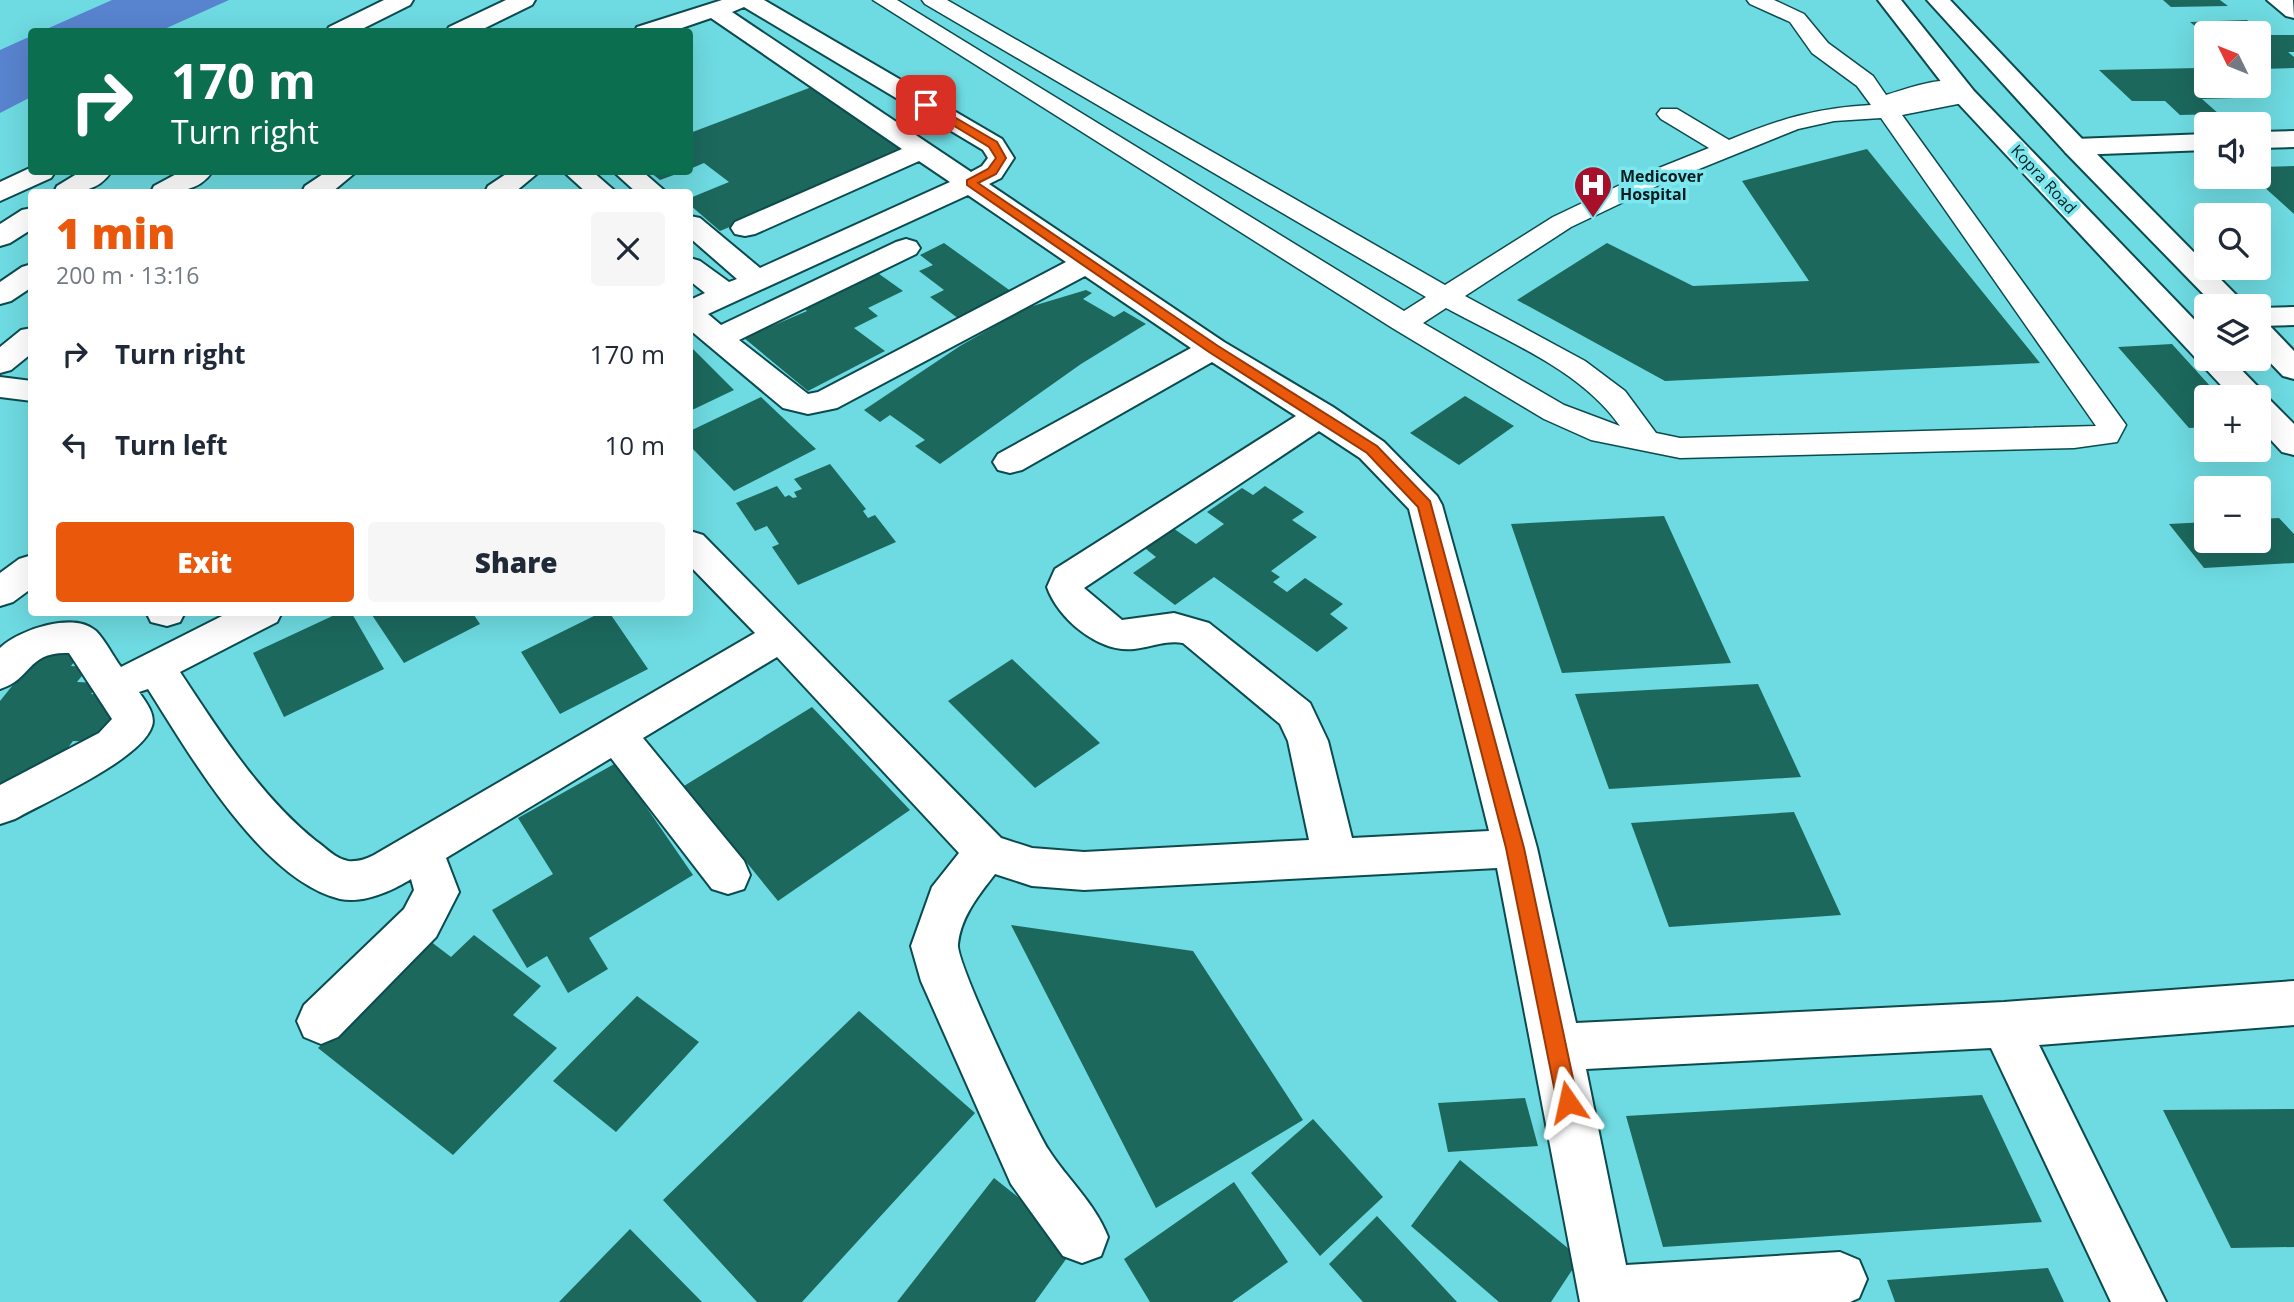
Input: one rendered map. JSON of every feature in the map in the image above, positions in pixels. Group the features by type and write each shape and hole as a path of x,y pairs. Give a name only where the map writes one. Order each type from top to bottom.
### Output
{"main road":[{"path":"345,28 402,0"},
{"path":"465,28 524,0"},
{"path":"657,28 746,0 993,145 1001,158 992,172 971,183 724,293 693,311"},
{"name":"Kopra Road","path":"1889,0 1956,86 2194,338"},
{"path":"1938,0 2075,147 2220,294"},
{"path":"2278,0 2294,11"},
{"path":"713,9 1089,262 1213,349 1321,415 1372,450 1425,505 1515,848 1606,1298 1840,1279"},
{"path":"2271,139 2294,138"},
{"path":"2075,147 2194,142"},
{"path":"720,249 923,150"},
{"path":"1,192 36,175"},
{"path":"72,189 94,175"},
{"path":"319,189 339,175"},
{"path":"502,189 522,175"},
{"path":"581,175 597,189"},
{"path":"630,175 648,189"},
{"path":"176,189 208,181"},
{"path":"0,237 28,219"},
{"path":"693,226 755,279"},
{"path":"718,338 906,248"},
{"path":"693,316 794,401 808,404 826,401 1089,262"},
{"path":"693,270 724,293"},
{"path":"2271,317 2294,316"},
{"path":"0,363 28,340"},
{"path":"2271,346 2294,369"},
{"path":"1010,462 1213,349"},
{"path":"2225,371 2238,385"},
{"path":"0,387 28,390"},
{"path":"1321,415 1068,578 1065,587 1068,595 1107,629 1117,634 1167,626 1185,627 1196,633 1296,714 1308,741 1335,858"},
{"path":"2271,420 2294,444"},
{"path":"693,547 986,852 1032,867 1084,871 1515,848"},
{"path":"0,592 28,571"},
{"path":"115,687 256,616"},
{"path":"0,674 26,647 40,639 56,636 81,639 132,714 133,724 113,744 0,806"},
{"path":"155,667 223,771 280,837 317,867 342,880 365,880 617,736 781,636"},
{"path":"617,736 728,875"},
{"path":"321,1021 420,923 437,892 431,872 418,852"},
{"path":"986,852 948,901 934,946 944,981 1029,1166 1082,1237"},
{"path":"1557,1047 2004,1025 2294,1003"},
{"path":"2004,1025 2140,1302"}],"lane":[{"path":"883,0 1404,323 1554,412 1602,433 1680,448 1924,444 2106,435 2111,425 1865,81 1820,48 1797,18 1757,0"},
{"path":"932,0 1372,256 1576,368 1615,398 1646,442"},
{"path":"1865,81 1956,86"},
{"path":"1404,323 1562,222 1647,181 1791,123 1884,107 1956,86"},
{"path":"1669,114 1727,149"},
{"path":"1332,278 1372,256"}],"water":[{"path":"112,0 229,0 167,28 49,28"},
{"path":"28,37 28,99 0,113 0,50"}],"building":[{"path":"2163,0 2220,0 2228,6 2171,7"},
{"path":"2272,35 2294,35 2294,52 2288,52 2294,57 2294,68 2272,69"},
{"path":"2194,68 2194,98 2235,98 2202,99 2217,112 2180,115 2165,101 2132,101 2099,70"},
{"path":"817,85 913,151 720,231 693,208 693,197 729,182 704,163 693,168 693,132"},
{"name":"Medicover Hospital","path":"1867,149 2040,363 1665,381 1517,300 1607,243 1693,286 1809,281 1742,181"},
{"path":"2294,166 2294,214 2266,189 2271,189 2271,167"},
{"path":"654,175 674,175 660,180"},
{"path":"944,243 1012,292 959,319 930,297 944,290 919,271 933,265 920,255"},
{"path":"875,271 903,291 868,308 878,316 854,328 885,351 808,391 744,338 807,311 801,306"},
{"path":"1086,290 1092,293 1083,299 1114,317 1124,311 1146,324 1081,364 940,464 915,446 925,440 890,415 880,422 864,410 960,346 1026,308"},
{"path":"2172,344 2209,385 2194,385 2194,428 2189,428 2118,347"},
{"path":"693,349 734,390 693,410"},
{"path":"1465,396 1514,426 1459,465 1410,433"},
{"path":"761,397 816,449 734,491 693,449 693,430"},
{"path":"830,464 866,509 863,511 868,518 875,515 896,542 798,585 772,547 779,544 767,526 755,531 736,503 777,486 785,497 797,497 794,492 802,489 794,479"},
{"path":"1265,486 1304,512 1292,520 1317,537 1271,571 1280,577 1273,582 1287,592 1305,578 1343,604 1330,614 1348,628 1317,652 1214,577 1175,605 1133,573 1156,557 1141,545 1170,526 1196,544 1224,524 1207,512 1242,488 1253,495"},
{"path":"1664,516 1731,663 1562,673 1511,524"},
{"path":"2271,518 2279,518 2294,534 2294,563 2204,568 2169,524 2194,523 2194,553 2271,553"},
{"path":"332,616 353,616 384,669 284,717 253,653"},
{"path":"373,616 475,616 480,624 404,663"},
{"path":"594,616 612,616 648,669 560,714 521,652"},
{"path":"41,650 82,652 71,666 89,667 77,682 100,683 91,694 113,696 103,709 124,710 101,742 73,741 49,773 0,797 0,701"},
{"path":"1012,659 1100,743 1035,788 948,701"},
{"path":"1758,684 1801,777 1609,789 1575,694"},
{"path":"812,707 910,810 778,901 684,786"},
{"path":"616,763 693,875 589,938 608,969 568,993 547,956 527,968 492,910 553,874 518,818"},
{"path":"1794,812 1841,915 1669,927 1631,823"},
{"path":"1011,925 1193,951 1303,1120 1156,1208"},
{"path":"474,935 541,986 513,1015 557,1048 453,1155 318,1048 430,941 451,957"},
{"path":"637,996 699,1042 616,1132 553,1081"},
{"path":"859,1011 975,1113 802,1302 757,1302 663,1200"},
{"path":"1982,1095 2042,1222 1663,1247 1626,1116"},
{"path":"1525,1098 1538,1146 1448,1152 1438,1103"},
{"path":"2294,1109 2294,1247 2231,1248 2163,1110"},
{"path":"1313,1119 1383,1197 1320,1256 1251,1173"},
{"path":"1460,1160 1580,1258 1551,1302 1499,1302 1411,1226"},
{"path":"994,1178 1077,1244 1035,1302 897,1302"},
{"path":"1234,1182 1288,1262 1232,1302 1150,1302 1124,1259"},
{"path":"1377,1216 1457,1302 1363,1302 1329,1264"},
{"path":"630,1229 702,1302 559,1302"},
{"path":"2048,1268 2064,1302 1895,1302 1887,1280"}],"place":[{"name":"Medicover Hospital","path":"1593,219"}],"route":[{"path":"926,105 993,145 1001,158 992,172 971,183 1213,349 1321,415 1372,450 1425,505 1515,848 1568,1102"}]}
